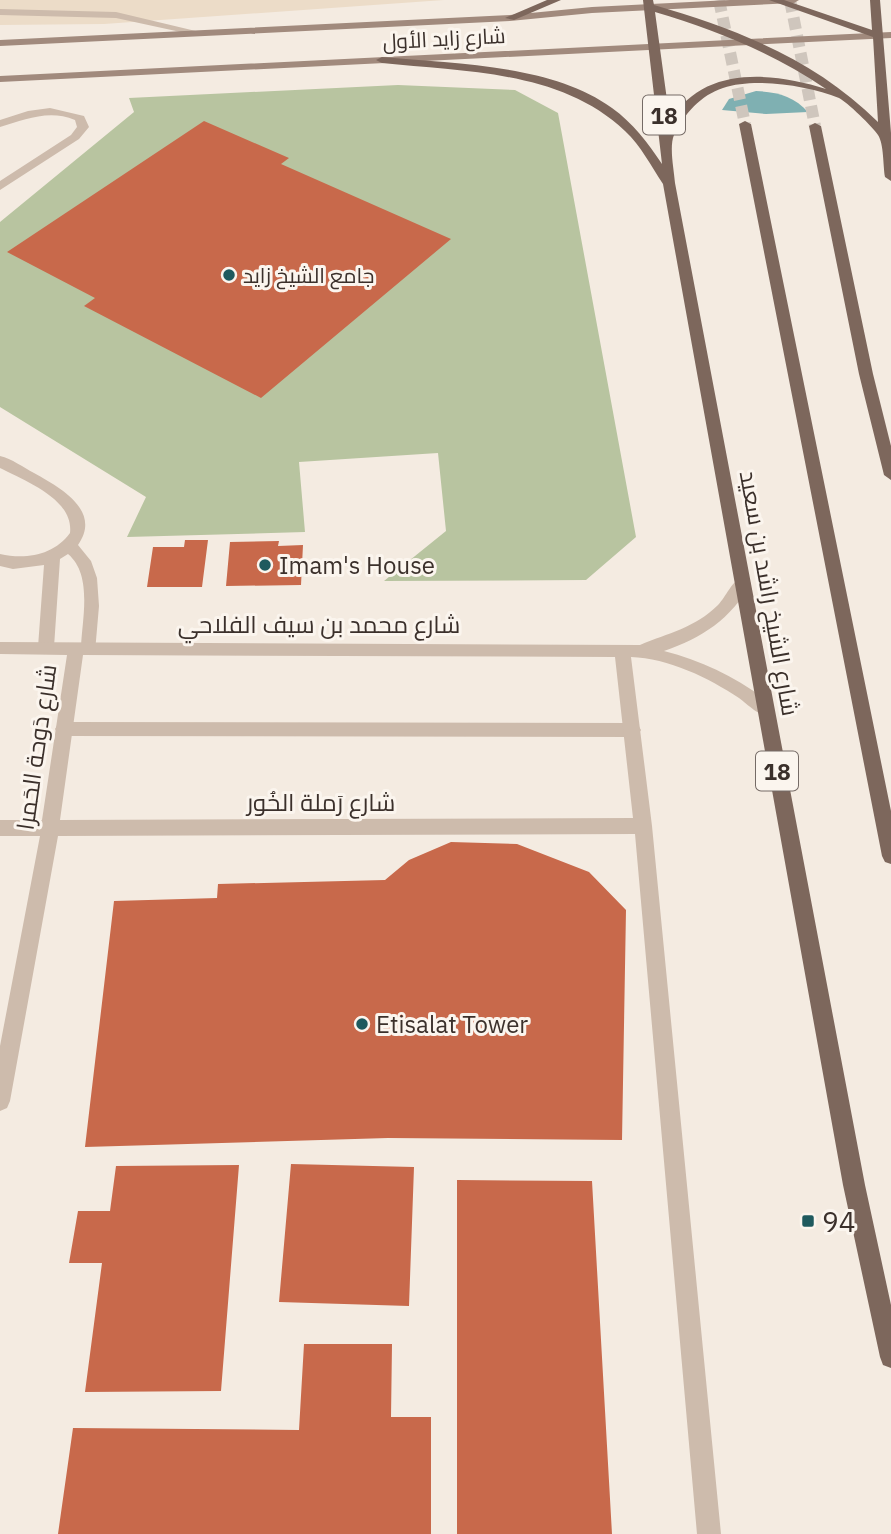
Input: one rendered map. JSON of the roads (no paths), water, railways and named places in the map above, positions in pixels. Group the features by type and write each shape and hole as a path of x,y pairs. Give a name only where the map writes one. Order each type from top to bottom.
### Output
{"main road":[{"path":"510,18 556,0"},
{"path":"775,0 885,36"},
{"name":"شارع زايد الأول","path":"0,43 510,18 649,3 794,0"},
{"path":"875,0 885,36 884,134 891,177"},
{"path":"649,3 757,42 801,65 852,102 884,134"},
{"name":"شارع الشيخ راشد بن سعيد","path":"649,3 667,139 669,183 854,1185 891,1357"},
{"name":"شارع زايد الأول","path":"0,79 885,36"},
{"path":"382,60 522,77 556,84 582,94 630,129 669,183"},
{"path":"667,139 675,119 692,100 723,84 742,80 761,79 798,84 852,102"},
{"path":"884,134 891,117"},
{"path":"745,124 891,856"},
{"path":"815,126 866,374 891,475"}],"street":[{"path":"0,12 116,15 198,33"},
{"path":"0,124 30,114 66,113 80,118 83,127 75,137 0,186"},
{"path":"0,461 68,502 75,509 78,527 69,545 52,557 27,564 0,560"},
{"name":"شارع دَوحة الحَمرا","path":"0,1101 50,828 64,729 82,647 88,566 79,551 69,545"},
{"path":"46,648 52,557"},
{"name":"شارع محمد بن سيف الفلاحي","path":"629,651 666,645 706,626 734,599 743,583"},
{"name":"شارع محمد بن سيف الفلاحي","path":"0,648 629,651 661,655 706,670 748,694 766,709"},
{"path":"629,651 632,730 709,1534"},
{"path":"64,729 632,730"},
{"name":"شارع رَملة الخُور","path":"0,828 643,826"}],"water":[{"path":"756,91 785,96 808,112 766,114 722,110 729,99"}],"tunnel":[{"path":"719,0 745,124"},
{"path":"790,0 815,126"}],"place":[{"name":"جامع الشيخ زايد","path":"229,275"},
{"name":"Imam's House","path":"265,565"},
{"name":"Etisalat Tower","path":"362,1024"},
{"name":"94","path":"808,1221"}]}
